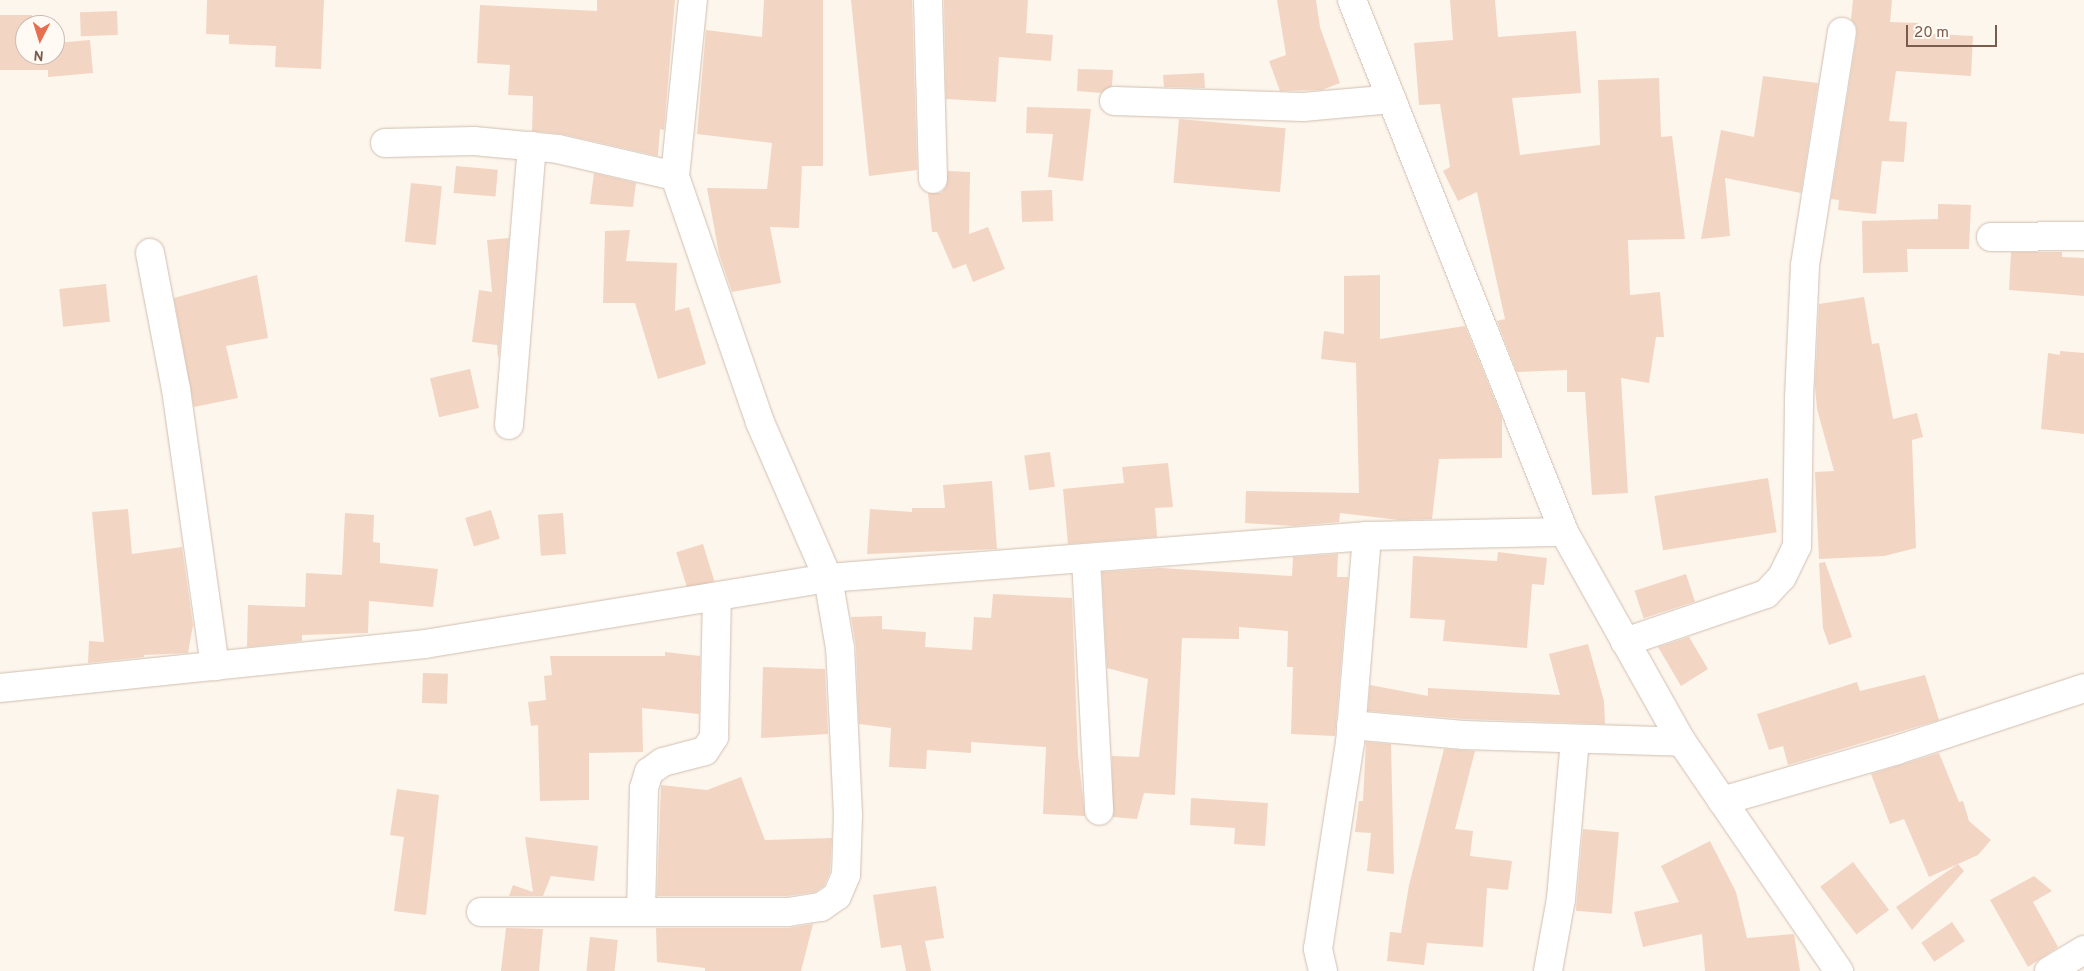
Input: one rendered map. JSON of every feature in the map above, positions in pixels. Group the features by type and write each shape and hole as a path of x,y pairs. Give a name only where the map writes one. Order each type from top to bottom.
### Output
{"street":[{"path":"481,912 788,912 821,907 837,896 846,875 848,815 840,648 828,578 760,422 675,176 693,0"},
{"path":"928,0 933,179"},
{"path":"1352,0 1564,532 1682,742 1839,971"},
{"path":"1625,642 1766,594 1782,577 1797,546 1799,398 1806,265 1842,32"},
{"path":"1114,101 1304,108 1392,99"},
{"path":"384,144 474,141 558,148 675,176"},
{"path":"509,425 532,146"},
{"path":"1991,237 2084,236"},
{"path":"150,253 176,389 215,666"},
{"path":"0,688 425,644 828,578 1367,536 1564,532"},
{"path":"1323,971 1318,949 1351,725 1367,536"},
{"path":"1086,559 1099,811"},
{"path":"641,912 644,788 649,772 663,762 705,752 714,737 717,597"},
{"path":"1722,801 1897,750 2084,688"},
{"path":"1351,725 1575,740 1682,742"},
{"path":"1548,971 1561,899 1575,740"},
{"path":"2050,971 2084,950"}],"building":[{"path":"207,0 324,0 321,69 275,67 276,46 229,44 229,35 206,34"},
{"path":"597,0 675,0 664,130 660,129 658,156 562,134 532,131 533,96 508,95 510,65 477,63 480,5 597,11"},
{"path":"764,0 823,0 823,166 802,166 799,228 770,227 781,283 732,292 719,254 707,188 767,189 772,143 697,134 706,30 762,37"},
{"path":"851,0 912,0 917,170 869,176"},
{"path":"944,0 1028,0 1026,33 1053,35 1051,61 999,57 996,102 946,99"},
{"path":"1277,0 1316,0 1320,27 1340,83 1322,90 1280,91 1269,61 1286,55"},
{"path":"1450,0 1495,0 1498,37 1576,31 1581,93 1512,98 1520,155 1600,145 1598,80 1659,78 1661,137 1672,136 1685,239 1628,240 1630,295 1660,292 1664,337 1656,337 1649,383 1621,378 1628,493 1592,495 1585,392 1567,392 1567,370 1517,372 1497,321 1505,319 1477,192 1458,201 1443,171 1450,167 1440,104 1419,105 1414,43 1453,40"},
{"path":"1853,0 1892,0 1890,22 1918,23 1917,33 1973,36 1971,76 1896,71 1889,121 1907,122 1904,162 1882,161 1876,214 1838,210 1839,200 1831,199 1857,34 1856,26 1851,19"},
{"path":"117,11 118,35 81,36 80,12"},
{"path":"0,15 15,15 15,65 65,65 65,42 90,40 93,73 48,77 48,70 0,70"},
{"path":"1078,69 1113,70 1112,86 1101,93 1077,91"},
{"path":"1204,73 1205,88 1164,87 1163,75"},
{"path":"1763,76 1818,83 1801,193 1725,178 1730,236 1701,239 1721,130 1754,137"},
{"path":"1027,107 1091,109 1083,181 1048,177 1053,134 1026,133"},
{"path":"1179,119 1286,128 1280,192 1173,183"},
{"path":"456,166 498,170 495,197 454,193"},
{"path":"948,171 970,172 969,234 988,227 1005,269 973,282 966,264 953,269 937,232 932,232 928,193 941,193 946,187"},
{"path":"594,173 636,183 633,207 590,204"},
{"path":"411,183 442,186 436,245 405,242"},
{"path":"1052,190 1053,221 1022,222 1021,191"},
{"path":"1938,204 1971,205 1969,249 1907,249 1908,272 1863,273 1862,221 1938,219"},
{"path":"630,230 626,261 677,263 675,311 689,307 706,364 658,379 635,303 603,303 605,231"},
{"path":"509,238 498,357 497,345 472,342 479,290 492,292 487,240"},
{"path":"2011,252 2062,252 2062,257 2084,258 2084,296 2009,290"},
{"path":"257,275 268,338 226,346 238,398 194,407 174,298"},
{"path":"1380,275 1380,339 1465,326 1502,418 1502,458 1439,459 1432,519 1399,520 1340,513 1339,522 1294,526 1245,523 1246,491 1359,493 1356,363 1321,359 1324,331 1344,334 1344,276"},
{"path":"106,284 110,322 63,327 59,289"},
{"path":"1864,297 1872,344 1879,343 1893,419 1917,413 1923,437 1912,440 1916,548 1884,556 1819,559 1815,472 1834,471 1817,409 1815,386 1819,304"},
{"path":"2060,351 2084,353 2084,434 2041,429 2048,353 2060,355"},
{"path":"470,369 479,408 439,417 430,378"},
{"path":"1050,452 1055,487 1029,490 1024,456"},
{"path":"1168,463 1173,507 1155,508 1157,537 1068,544 1063,489 1124,483 1122,467"},
{"path":"1768,478 1777,532 1663,550 1654,496"},
{"path":"992,481 997,549 867,554 870,509 912,512 912,508 945,508 943,485"},
{"path":"128,509 132,554 182,547 193,625 188,653 144,655 144,657 88,663 89,641 104,642 92,512"},
{"path":"491,510 500,539 474,547 465,518"},
{"path":"345,513 374,515 373,542 380,543 380,563 438,569 433,607 369,601 368,633 302,635 302,641 247,647 248,605 305,607 306,573 342,575"},
{"path":"563,513 566,554 541,556 538,515"},
{"path":"703,544 714,581 688,589 676,552"},
{"path":"1498,552 1547,558 1544,585 1532,584 1527,648 1443,641 1445,620 1410,618 1413,556 1497,561"},
{"path":"1338,554 1337,577 1348,577 1335,736 1291,734 1293,667 1287,667 1288,631 1239,627 1239,639 1182,638 1175,795 1144,793 1137,819 1113,817 1112,756 1139,757 1148,679 1107,668 1102,572 1160,568 1292,576 1293,557"},
{"path":"1825,562 1852,637 1829,645 1823,628 1819,563"},
{"path":"1686,574 1695,602 1644,618 1635,591"},
{"path":"993,594 1072,598 1078,754 1085,816 1043,814 1046,747 971,742 971,753 927,750 926,769 889,767 891,728 859,724 856,647 851,617 882,616 882,629 926,632 925,647 972,650 974,617 991,618"},
{"path":"1689,637 1708,669 1681,686 1658,647"},
{"path":"1588,644 1604,701 1605,724 1465,719 1368,711 1370,685 1428,696 1428,688 1560,695 1549,654"},
{"path":"665,652 700,656 699,714 642,708 643,752 589,753 589,800 540,801 538,725 531,726 528,702 546,700 544,676 552,675 550,656 665,656"},
{"path":"763,667 825,669 828,734 761,738"},
{"path":"423,673 448,674 447,704 422,703"},
{"path":"1925,675 1939,720 1788,765 1783,746 1769,750 1757,714 1857,682 1860,691"},
{"path":"1366,742 1391,744 1394,874 1367,871 1371,833 1355,832 1359,801 1363,801"},
{"path":"1444,749 1475,751 1455,829 1473,831 1470,856 1512,861 1508,890 1487,888 1483,947 1427,943 1424,965 1387,961 1390,932 1401,933 1409,885"},
{"path":"1939,753 1959,802 1963,801 1969,821 1991,840 1978,855 1929,877 1904,819 1890,824 1871,774"},
{"path":"741,777 765,840 832,838 830,872 824,886 815,892 787,896 657,896 661,785 707,790"},
{"path":"397,789 439,795 426,915 394,911 404,837 390,835"},
{"path":"1191,798 1268,803 1265,846 1234,844 1235,828 1190,825"},
{"path":"1583,829 1619,832 1612,914 1576,911"},
{"path":"525,837 598,846 594,881 551,876 543,896 509,896 513,885 533,892"},
{"path":"1710,841 1736,892 1747,938 1794,934 1800,971 1705,971 1702,934 1643,947 1634,912 1679,902 1661,866"},
{"path":"1853,862 1889,910 1856,935 1820,887"},
{"path":"1958,864 1964,871 1912,930 1896,907"},
{"path":"2034,876 2052,891 2033,902 2058,947 2028,967 1990,900"},
{"path":"936,886 944,938 925,941 931,971 906,971 901,945 881,948 873,895"},
{"path":"1952,922 1965,941 1934,962 1921,943"},
{"path":"813,924 801,971 705,971 705,968 657,962 656,928 788,928"},
{"path":"506,928 543,929 539,971 501,971"},
{"path":"590,937 618,940 615,971 586,971"}]}
